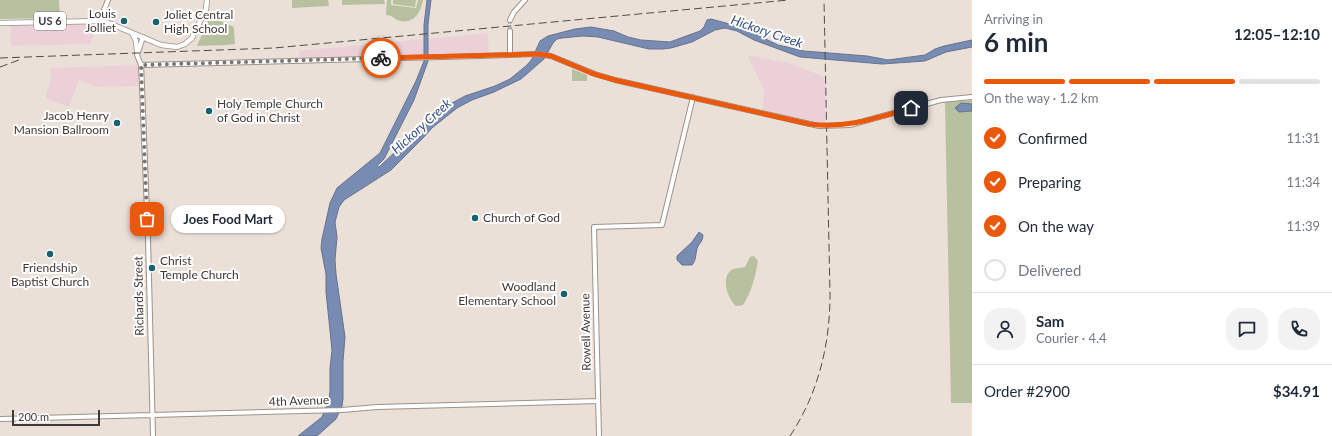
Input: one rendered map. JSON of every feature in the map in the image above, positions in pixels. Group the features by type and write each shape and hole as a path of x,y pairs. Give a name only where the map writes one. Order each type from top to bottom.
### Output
{"main road":[{"name":"US 6","path":"0,23 100,20 166,46 174,47 185,44 192,38 206,9 207,0"},
{"path":"131,32 136,38 137,51"}],"street":[{"path":"100,20 108,0"},
{"path":"510,20 514,12 525,0"},
{"path":"510,31 510,54"},
{"path":"137,51 143,37"},
{"name":"Richards Street","path":"137,51 141,65 148,238 152,436"},
{"path":"141,65 531,53 551,56 594,74 809,124 829,126 850,125 941,100 972,97"},
{"name":"Rowell Avenue","path":"599,436 594,227 662,225 693,97"},
{"name":"4th Avenue","path":"0,419 152,416 342,410 377,407 598,401"}],"shaded area":[{"path":"99,21 90,44 11,46 10,23"},
{"path":"488,33 489,55 428,56 428,39"},
{"path":"424,39 424,57 300,60 299,51"},
{"path":"747,55 789,63 825,77 825,125 762,113 764,90"},
{"path":"140,65 141,86 97,87 79,80 69,107 45,98 51,79 50,68"}],"green space":[{"path":"0,0 59,0 60,18 0,19"},
{"path":"292,0 328,0 329,6 292,8"},
{"path":"342,0 384,0 385,4 342,5"},
{"path":"387,0 391,0 391,5 416,8 418,0 423,0 419,13 413,19 409,21 400,21 386,15"},
{"path":"393,0 416,0 415,7 393,4"},
{"path":"211,17 234,27 235,44 197,46 209,18"},
{"path":"572,69 587,75 587,81 572,81"},
{"path":"972,100 972,403 951,403 945,102"},
{"path":"754,256 758,261 751,289 743,305 736,306 728,294 726,284 727,275 733,269 745,267 750,257"}],"water":[{"path":"427,0 431,0 428,24 428,61 414,100 384,159 377,166 379,167 441,109 465,96 495,86 510,79 532,59 540,41 548,36 575,29 591,27 614,31 628,37 641,40 670,42 700,31 704,27 707,20 711,19 741,27 778,45 804,51 867,56 888,60 925,55 944,46 972,40 972,47 946,52 925,61 882,64 800,57 754,40 737,31 725,28 715,30 692,42 663,49 649,49 598,37 583,36 557,39 544,59 521,79 457,108 432,128 391,170 344,200 339,207 335,222 337,237 335,260 345,337 342,406 336,419 317,436 298,436 322,417 329,400 332,350 326,292 326,274 321,248 330,203 337,188 380,153 416,81 424,61 424,25"},
{"path":"961,103 972,104 972,111 959,112 955,108"},
{"path":"699,232 703,235 703,238 696,251 694,263 692,265 682,265 677,260 677,256 692,242"}],"tunnel":[{"path":"510,20 510,31"}],"railway":[{"path":"0,58 274,48 789,0"},
{"path":"790,436 800,420 815,386 825,351 828,332 830,295 824,0"},
{"path":"0,67 19,60"}],"way so far":[{"path":"147,219 141,65 381,58"}],"place":[{"name":"Louis Jolliet","path":"124,21"},
{"name":"Joliet Central High School","path":"156,22"},
{"name":"Holy Temple Church of God in Christ","path":"209,111"},
{"name":"Jacob Henry Mansion Ballroom","path":"117,123"},
{"name":"Church of God","path":"475,218"},
{"name":"Joes Food Mart","path":"147,219"},
{"name":"Friendship Baptist Church","path":"50,254"},
{"name":"Christ Temple Church","path":"152,268"},
{"name":"Woodland Elementary School","path":"564,294"}],"route":[{"path":"381,58 480,56 531,53 551,56 594,74 615,80 819,126 850,125 911,108"}],"water label":[{"name":"Hickory Creek","path":"767,31"},
{"name":"Hickory Creek","path":"421,126"}]}
